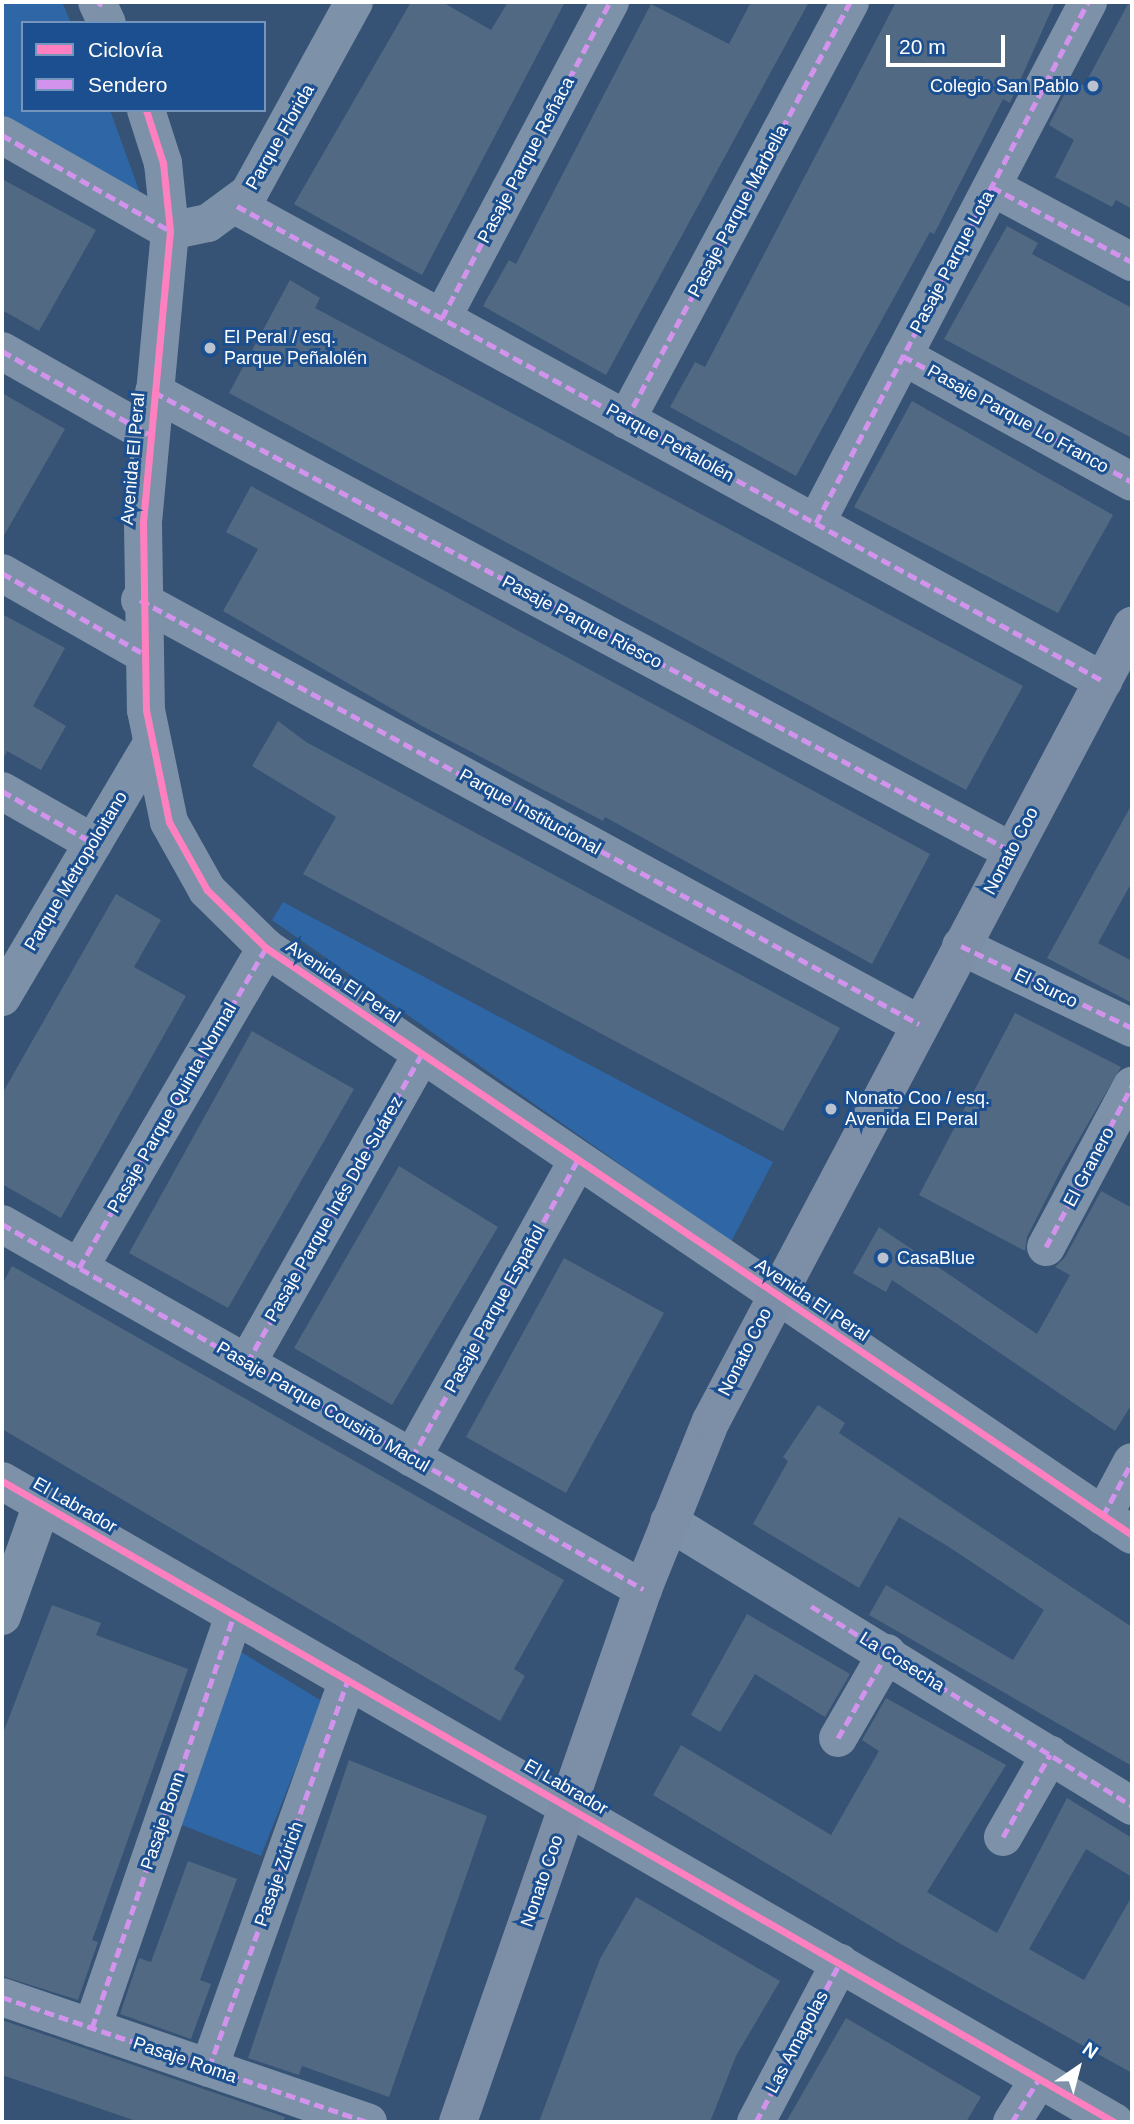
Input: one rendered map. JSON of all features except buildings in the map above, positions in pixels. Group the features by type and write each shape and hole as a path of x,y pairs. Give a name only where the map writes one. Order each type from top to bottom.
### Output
{"main road":[{"name":"Nonato Coo","path":"458,2122 643,1589 669,1522 775,1294 1132,626"}],"street":[{"name":"Parque Florida","path":"170,231 208,223 237,206 260,177 354,2"},
{"name":"Pasaje Parque Reñaca","path":"442,318 610,2"},
{"name":"Pasaje Parque Marbella","path":"626,420 850,2"},
{"name":"Pasaje Parque Lota","path":"816,523 1088,2"},
{"name":"Avenida El Peral","path":"147,112 163,163 170,231 168,294 149,434 140,600 142,653 157,784 186,858 232,920 266,948 1118,1525"},
{"path":"2,135 170,231"},
{"path":"992,187 1132,262"},
{"name":"Parque Peñalolén","path":"237,206 1103,681"},
{"path":"2,351 149,434"},
{"name":"Pasaje Parque Lo Franco","path":"903,356 1132,482"},
{"name":"Pasaje Parque Riesco","path":"154,391 1011,851"},
{"path":"2,573 142,653"},
{"name":"Parque Institucional","path":"140,600 919,1024"},
{"name":"Parque Metropoloitano","path":"2,997 151,745"},
{"path":"2,791 93,843"},
{"name":"El Surco","path":"961,946 1132,1028"},
{"name":"Pasaje Parque Quinta Normal","path":"79,1268 266,948"},
{"name":"Pasaje Parque Inés Dde Suárez","path":"247,1363 422,1054"},
{"name":"El Granero","path":"1046,1247 1132,1086"},
{"name":"Pasaje Parque Español","path":"412,1458 578,1160"},
{"name":"Pasaje Parque Cousiño Macul","path":"2,1224 643,1589"},
{"path":"1118,1525 1132,1462"},
{"name":"El Labrador","path":"2,1481 1114,2122"},
{"path":"2,1616 42,1504"},
{"name":"La Cosecha","path":"669,1522 887,1653 1132,1806"},
{"name":"Pasaje Bonn","path":"92,2028 234,1615"},
{"path":"838,1738 887,1653"},
{"name":"Pasaje Zúrich","path":"209,2068 348,1680"},
{"path":"1003,1837 1050,1755"},
{"name":"Las Amapolas","path":"756,2122 840,1963"},
{"name":"Pasaje Roma","path":"2,1997 368,2122"},
{"path":"1012,2122 1039,2078"}],"shaded area":[{"path":"2,2 62,2 70,21 21,21 21,112 111,112 140,193 2,119"},
{"path":"283,902 773,1162 731,1242 272,920"},
{"path":"236,1649 322,1701 261,1856 169,1820"}],"marked path":[{"path":"99,6 101,2"},
{"path":"442,318 610,2"},
{"path":"626,420 850,2"},
{"path":"816,523 1088,2"},
{"path":"2,135 170,231"},
{"path":"992,187 1132,262"},
{"path":"237,206 1103,681"},
{"path":"2,351 148,434"},
{"path":"903,356 1132,482"},
{"path":"154,392 1011,851"},
{"path":"2,573 142,653"},
{"path":"140,600 919,1024"},
{"path":"2,791 93,843"},
{"path":"961,946 1132,1028"},
{"path":"79,1268 266,948"},
{"path":"247,1363 422,1054"},
{"path":"1046,1247 1132,1086"},
{"path":"412,1458 578,1160"},
{"path":"2,1224 643,1589"},
{"path":"1103,1516 1132,1462"},
{"path":"811,1606 1132,1806"},
{"path":"92,2028 234,1615"},
{"path":"838,1738 887,1653"},
{"path":"209,2068 348,1680"},
{"path":"1003,1837 1050,1755"},
{"path":"756,2122 840,1963"},
{"path":"2,1997 368,2122"},
{"path":"1012,2122 1039,2079"}],"cycle path":[{"path":"147,112 163,163 170,231 143,524 146,710 169,822 207,890 266,948 1132,1535"},
{"path":"2,1481 1114,2122"}],"place":[{"name":"Colegio San Pablo","path":"1093,86"},
{"name":"El Peral / esq. Parque Peñalolén","path":"210,348"},
{"name":"Nonato Coo / esq. Avenida El Peral","path":"831,1109"},
{"name":"CasaBlue","path":"883,1258"}]}
